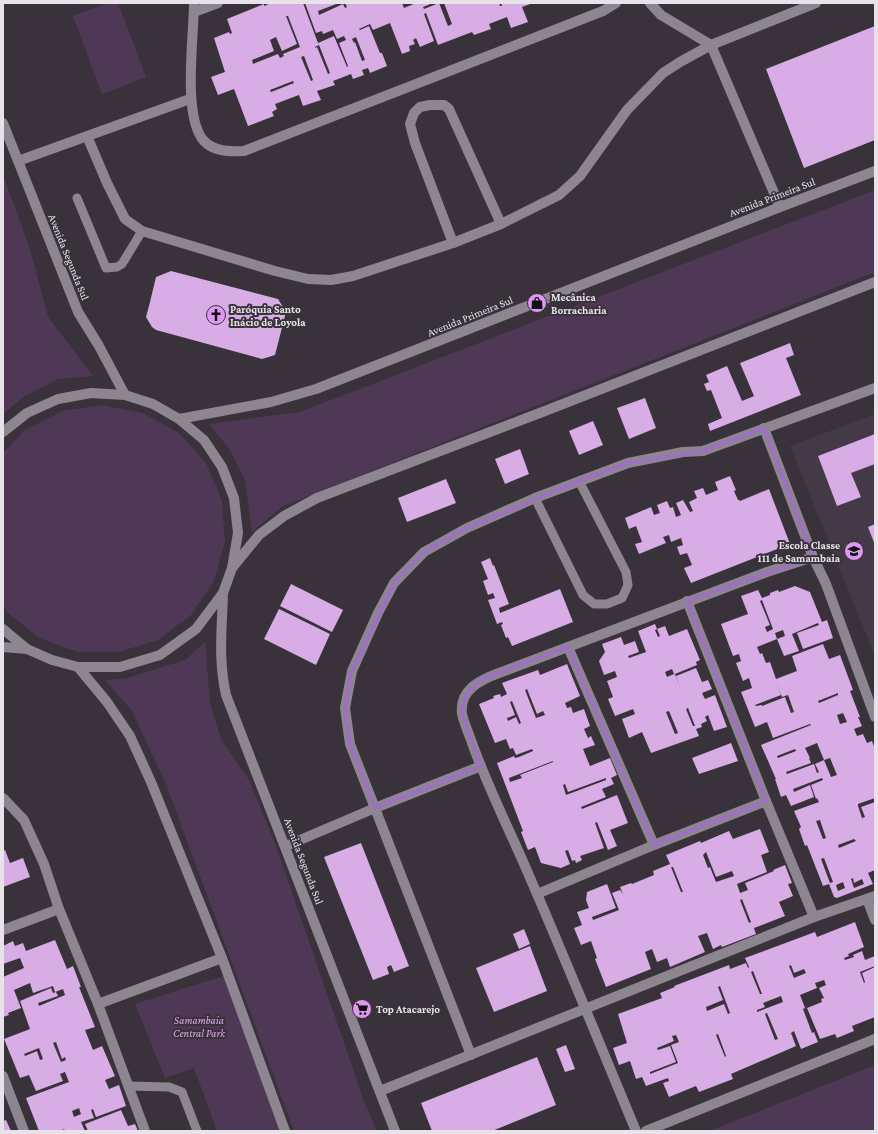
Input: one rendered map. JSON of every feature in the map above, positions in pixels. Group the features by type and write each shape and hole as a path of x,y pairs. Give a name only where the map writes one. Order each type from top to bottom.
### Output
{"street":[{"path":"218,3 194,8 190,99 194,122 198,132 205,142 221,150 232,152 244,151 604,11 616,3"},
{"path":"650,3 661,15 711,45 780,206"},
{"path":"87,136 107,183 125,219 142,232 275,271 308,279 331,280 353,276 453,243 501,224 559,195 580,176 627,110 663,73 711,45 816,3"},
{"path":"18,160 190,99"},
{"path":"453,243 413,136 410,124 414,113 420,107 444,105 449,109 501,224"},
{"name":"Avenida Segunda Sul","path":"3,123 78,312 99,346 124,395"},
{"name":"Avenida Primeira Sul","path":"180,419 271,402 316,389 780,206 875,171"},
{"path":"232,568 259,535 284,516 317,498 538,414 875,282"},
{"path":"471,1055 350,744 345,708 352,671 378,613 394,583 424,552 467,528 535,498 628,463 683,452 702,451 875,388"},
{"path":"3,432 27,413 58,399 91,393 124,395 153,404 180,419 204,440 222,468 234,498 238,533 232,568 223,593 196,629 160,655 120,667 78,667 52,660 27,649 3,629"},
{"path":"764,428 813,557 826,584 875,717"},
{"path":"636,1131 537,894 481,766 462,714 463,703 466,694 482,679 687,601 813,557"},
{"name":"Avenida Segunda Sul","path":"223,593 220,658 226,695 286,846 395,1131"},
{"path":"687,601 814,918"},
{"path":"3,647 27,649"},
{"path":"568,647 654,845"},
{"path":"78,667 107,702 130,736 151,782 222,958 285,1131"},
{"path":"286,846 375,808 481,766"},
{"path":"3,798 24,820 44,864 60,909 98,1004 144,1131"},
{"path":"537,894 654,845 766,801"},
{"path":"380,1091 814,918 871,898 875,920"},
{"path":"3,930 60,909"},
{"path":"98,1004 222,958"},
{"path":"646,1131 875,1039"},
{"path":"3,1076 24,1131"}],"lane":[{"path":"77,198 106,268 117,267 122,264 142,232"},
{"path":"535,498 583,595 594,604 607,604 622,598 628,585 626,572 579,481"},
{"path":"128,1086 169,1087 182,1092 197,1131"}],"highlighted area":[{"path":"764,428 813,557 687,601 766,801 654,845 568,647 482,679 466,694 462,714 481,766 375,808 350,744 345,708 348,689 352,671 394,583 424,552 467,528 579,481 628,463 703,451"}],"shaded area":[{"name":"Escola Classe 111 de Samambaia","path":"875,414 875,656 790,446"}],"green space":[{"path":"108,3 118,3 146,77 102,94 73,16"},
{"path":"3,175 30,249 48,317 93,376 58,379 23,397 3,414"},
{"path":"875,190 875,272 283,506 252,532 245,480 230,450 209,424 300,412"},
{"path":"102,405 143,413 179,433 206,463 222,501 225,542 214,581 191,615 158,640 119,652 78,652 39,638 7,612 3,605 3,453 25,430 62,411"},
{"path":"205,642 210,703 221,739 249,780 276,846 364,1101 377,1131 294,1131 166,784 132,711 105,680 127,678 185,660"},
{"name":"Samambaia Central Park","path":"223,976 282,1131 217,1131 194,1068 165,1078 135,1004"},
{"path":"875,1065 875,1131 709,1131"}],"building":[{"path":"271,3 303,3 318,43 334,36 347,67 348,66 339,43 346,40 344,36 337,39 333,30 323,34 322,31 316,33 305,3 339,3 318,11 319,15 343,4 345,8 347,7 345,3 402,3 404,8 416,3 433,3 423,7 424,9 439,3 448,26 452,24 444,3 499,3 500,6 502,6 501,3 533,3 522,7 528,22 511,28 507,17 489,24 491,29 474,35 472,32 438,45 426,13 424,14 434,41 420,47 416,38 413,40 415,44 409,46 410,51 402,54 390,23 373,30 370,24 359,29 360,30 369,26 387,66 370,73 368,68 362,70 364,75 353,79 351,74 333,81 335,85 317,91 321,100 303,106 299,95 275,104 277,109 272,112 274,116 248,126 234,89 218,95 211,77 225,72 214,38 229,32 230,34 232,33 227,19 264,4 264,6","holes":["286,16 288,16 300,47 283,54 284,56 280,58 278,54 253,64 252,60 274,51 270,40 276,37 282,51 297,44","356,37 365,60 362,61 355,42 354,43 352,39","319,45 330,73 328,74 317,47 315,47","304,56 313,80 311,81 301,57","293,81 294,83 271,92 270,90"]},
{"path":"875,26 875,140 804,168 766,69"},
{"name":"Paróquia Santo Inácio de Loyola","path":"171,271 278,299 286,312 275,355 262,359 156,330 152,327 146,317 156,277"},
{"path":"790,343 794,355 786,358 801,395 710,431 708,424 722,418 711,390 707,391 704,384 709,382 706,375 727,366 742,401 754,396 740,363"},
{"path":"645,398 656,428 629,439 617,408"},
{"path":"593,421 603,445 579,455 569,431"},
{"path":"875,434 875,464 851,473 861,497 837,506 818,456"},
{"path":"520,449 529,474 505,484 495,459"},
{"path":"730,476 736,490 734,491 738,500 740,501 769,489 790,544 691,583 684,568 692,565 687,553 680,555 677,547 683,545 681,538 671,542 669,535 663,537 666,543 639,554 635,544 642,542 636,526 629,529 625,518 651,507 654,515 660,513 657,505 667,501 670,508 673,507 676,517 681,515 676,503 683,500 690,512 693,511 689,502 697,498 694,491 703,488 706,495 718,490 715,482"},
{"path":"446,479 456,503 407,522 398,498"},
{"path":"875,524 875,545 868,527"},
{"path":"490,558 509,604 499,608 500,613 560,589 573,622 512,646 508,637 506,638 501,625 503,624 502,622 497,624 488,600 495,598 493,593 488,595 483,581 488,579 481,562"},
{"path":"291,584 343,610 332,632 280,606"},
{"path":"795,586 810,592 822,622 827,620 833,638 803,649 797,633 819,625 818,623 792,634 799,651 784,656 777,639 757,647 760,654 762,653 766,663 770,662 776,679 797,671 792,656 823,644 829,659 840,655 853,690 850,691 862,726 854,729 857,736 863,734 867,743 872,741 875,749 875,798 858,804 862,818 865,817 861,807 875,802 875,870 868,873 873,884 837,898 834,897 829,884 823,886 807,845 805,846 799,829 801,827 794,811 819,802 817,798 816,799 811,785 823,780 822,778 793,789 794,792 810,785 814,797 791,806 786,795 781,797 776,779 761,745 811,725 810,724 773,738 767,722 755,727 741,692 752,688 749,678 743,681 736,663 741,661 739,654 733,656 721,624 748,614 741,596 758,590 762,598 778,590 779,592","holes":["762,600 773,629 767,632 765,627 770,625 760,601","783,630 785,636 777,639 775,633","775,679 782,697 788,695 794,712 791,713 785,697 762,706 755,705 781,695","838,693 838,695 819,703 818,701","843,713 847,722 840,724 837,715","817,743 824,760 815,764 819,772 817,773 814,764 787,774 786,772 811,763 805,748","795,749 796,751 778,758 777,756","830,758 837,775 831,777 824,760","820,820 826,838 823,839 816,821","854,839 856,841 839,848 838,845","824,858 833,882 830,883 821,859","853,878 854,883 862,879 864,884 854,888 851,879","843,882 845,888 838,891 836,885"]},
{"path":"279,609 330,634 316,665 264,639"},
{"path":"655,624 657,629 665,626 669,636 687,629 700,660 696,662 697,665 675,674 681,690 676,676 696,668 702,682 708,680 712,689 702,693 705,699 715,695 727,727 714,731 708,715 705,717 707,721 701,724 702,727 696,729 699,736 651,753 642,732 629,738 622,719 635,714 633,709 615,716 608,699 613,697 607,681 617,677 615,671 604,675 599,661 605,652 602,644 621,637 624,645 635,641 639,652 628,656 629,658 646,652 638,631","holes":["657,629 660,636 658,637 655,630","672,669 674,674 667,677 665,672","688,708 695,726 693,726 686,709","669,711 678,733 675,734 666,712"]},
{"path":"567,664 580,696 565,703 567,708 571,707 573,713 584,709 590,726 584,729 588,738 591,736 595,745 583,749 590,766 610,758 617,775 611,778 614,784 602,789 606,797 581,807 582,809 617,795 628,823 610,830 617,846 608,850 597,822 595,823 604,848 580,856 582,860 576,863 575,860 572,861 568,850 565,851 570,864 561,868 541,863 535,847 528,850 521,832 523,831 497,763 514,756 515,758 519,757 533,751 532,749 516,755 513,748 510,749 506,739 495,743 479,704 494,698 493,696 500,694 501,697 507,694 502,683 538,670 540,675","holes":["527,689 537,714 543,711 545,715 536,718 525,690","512,701 521,723 519,724 516,717 508,721 507,718 515,715 510,702","553,761 520,775 522,778 510,782 509,778","606,778 606,780 566,795 563,785 565,784 568,792"]},
{"path":"731,743 738,761 699,774 692,758"},
{"path":"760,829 769,852 761,855 767,872 737,884 740,893 748,890 745,883 785,865 792,883 788,884 793,896 779,902 785,916 754,928 756,934 722,947 721,945 713,949 707,933 698,936 705,952 670,967 667,958 657,962 652,949 645,952 651,969 606,987 595,959 597,958 591,941 581,945 574,928 582,925 577,912 589,908 586,900 587,892 607,884 616,908 592,917 593,920 619,910 612,893 620,890 623,894 620,887 654,875 653,871 670,864 666,855 700,841 701,843 729,831 733,839","holes":["706,852 716,877 732,871 734,876 716,882 703,855","671,867 673,867 683,892 681,892","742,899 751,922 749,923 740,900"]},
{"path":"361,843 409,966 394,972 391,965 387,967 389,974 373,980 324,857"},
{"path":"5,850 10,863 23,858 30,877 3,887 3,851"},
{"path":"855,922 864,947 848,954 849,956 844,958 845,960 854,957 853,955 862,951 865,960 875,956 875,966 860,972 864,983 862,973 875,967 875,1017 852,1026 854,1031 837,1038 835,1034 820,1039 807,1008 822,1002 821,999 824,998 819,988 826,985 824,980 815,983 817,988 800,995 805,1008 803,1009 812,1033 814,1032 818,1042 801,1049 794,1031 791,1033 796,1046 731,1074 733,1079 699,1092 696,1086 669,1097 663,1083 669,1081 668,1078 646,1086 642,1077 636,1079 630,1061 619,1065 613,1048 627,1043 618,1014 662,998 660,993 675,987 674,986 729,965 730,969 746,963 748,968 749,967 745,958 815,932 817,937","holes":["791,965 794,973 804,969 806,973 794,978 789,966","753,971 762,994 760,994 751,972","720,986 730,1013 728,1014 724,1004 707,1011 706,1007 723,1000 718,987","781,996 783,1002 757,1012 757,1010 765,1007 763,1003","767,1013 778,1039 775,1040 765,1014","718,1034 726,1056 725,1057 716,1035","676,1035 679,1042 671,1045 678,1063 650,1074 650,1072 676,1062 670,1046 658,1050 657,1048 674,1041 672,1036"]},
{"path":"524,929 530,944 519,949 513,934"},
{"path":"55,940 67,969 73,966 81,987 79,987 95,1027 85,1030 93,1050 102,1046 115,1076 105,1080 109,1089 119,1085 126,1106 96,1117 93,1109 91,1110 94,1118 81,1122 85,1131 65,1131 64,1129 61,1131 39,1131 26,1098 69,1082 65,1072 60,1074 63,1081 36,1091 29,1075 20,1078 4,1039 30,1029 20,1001 51,988 53,993 56,992 58,996 38,1003 39,1006 65,995 63,989 55,992 53,986 33,993 30,983 14,990 21,1008 8,1013 9,1015 3,1017 3,977 24,968 20,958 3,964 3,946 13,941 15,946 23,943 26,951","holes":["56,1042 62,1059 65,1057 66,1060 61,1062 53,1043","39,1048 43,1059 40,1060 37,1051 25,1056 24,1054","79,1108 81,1114 74,1117 72,1111"]},
{"path":"530,946 547,991 494,1012 476,968"},
{"path":"566,1045 575,1069 565,1072 556,1049"},
{"path":"537,1057 556,1105 492,1131 432,1131 421,1103"},
{"path":"121,1110 128,1126 135,1124 138,1131 88,1131 85,1124"},
{"path":"6,1120 11,1131 3,1131 3,1121"}],"place":[{"name":"Mecânica Borracharia","path":"537,303"},
{"name":"Paróquia Santo Inácio de Loyola","path":"216,315"},
{"name":"Escola Classe 111 de Samambaia","path":"854,551"},
{"name":"Top Atacarejo","path":"362,1009"}]}
